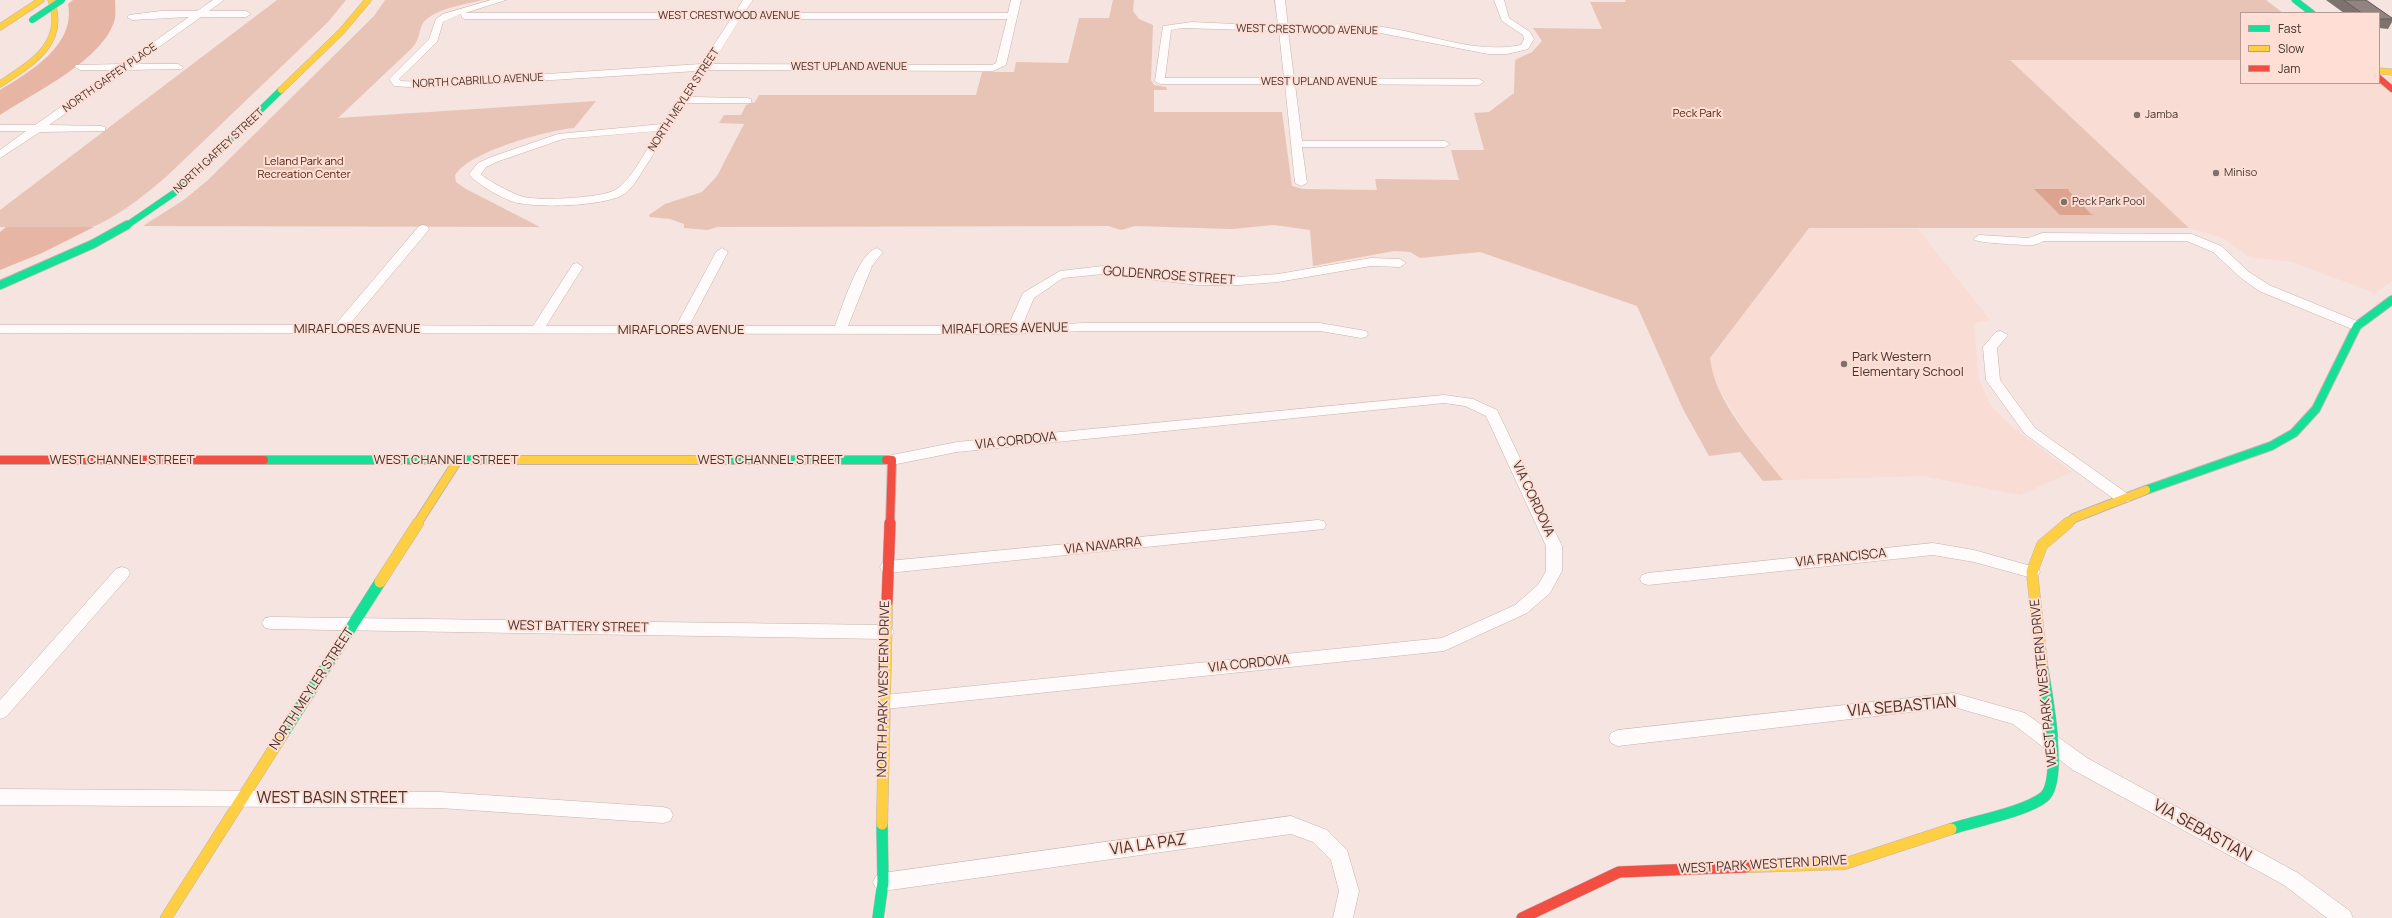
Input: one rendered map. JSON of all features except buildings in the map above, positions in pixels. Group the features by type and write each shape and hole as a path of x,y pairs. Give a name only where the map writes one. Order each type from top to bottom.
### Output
{"main road":[{"path":"0,27 42,0"},
{"path":"0,84 32,60 52,39 57,28 59,18 57,8 51,0"},
{"path":"29,22 62,0"},
{"name":"NORTH GAFFEY STREET","path":"0,285 93,244 141,217 177,191 342,32 368,0"},
{"path":"2295,0 2311,12"},
{"path":"2380,65 2388,72"},
{"path":"2380,79 2392,89"},
{"name":"WEST PARK WESTERN DRIVE","path":"1522,918 1619,872 1844,864 2012,809 2045,796 2053,784 2052,744 2037,632 2032,572 2042,545 2055,532 2074,518 2123,498 2235,460 2271,446 2294,433 2316,409 2356,326 2392,300"},
{"name":"NORTH MEYLER STREET","path":"166,918 458,460"},
{"name":"WEST CHANNEL STREET","path":"1,461 892,460"},
{"name":"NORTH PARK WESTERN DRIVE","path":"878,918 883,882 881,801 885,702 885,632 892,460"}],"street":[{"name":"NORTH GAFFEY PLACE","path":"0,155 219,0"},
{"path":"446,16 501,0"},
{"name":"NORTH MEYLER STREET","path":"667,127 568,135 482,165 475,174 479,180 527,203 601,198 613,195 629,184 667,127 706,67 748,0"},
{"path":"1012,16 1016,0"},
{"path":"1280,0 1302,183"},
{"name":"WEST CRESTWOOD AVENUE","path":"1160,81 1166,28 1180,25 1284,29 1370,28 1415,35 1463,47 1498,52 1525,47 1529,39 1527,34 1505,19 1499,0"},
{"path":"132,17 162,14 246,14"},
{"name":"WEST CRESTWOOD AVENUE","path":"446,16 1012,16"},
{"name":"NORTH CABRILLO AVENUE","path":"446,16 439,21 434,40 394,79 398,84 423,85 706,67"},
{"name":"WEST UPLAND AVENUE","path":"706,67 993,68 1001,65 1012,16"},
{"path":"80,67 178,67"},
{"name":"WEST UPLAND AVENUE","path":"1160,81 1479,82"},
{"path":"684,100 747,101"},
{"path":"0,128 101,129"},
{"path":"1297,144 1445,144"},
{"path":"339,329 423,229"},
{"path":"1979,239 2008,239 2030,242 2042,237 2188,237 2201,241 2217,249 2245,275 2264,288 2356,326"},
{"path":"680,330 722,252"},
{"path":"840,330 866,265 877,252"},
{"name":"GOLDENROSE STREET","path":"1013,330 1028,296 1060,275 1103,270 1198,280 1239,281 1278,278 1371,262 1400,264"},
{"path":"537,329 577,266"},
{"name":"MIRAFLORES AVENUE","path":"0,329 1013,330 1084,327 1320,327 1361,334"},
{"path":"2001,335 1990,347 1993,380 2030,431 2123,498"},
{"name":"VIA CORDOVA","path":"885,702 1444,644 1521,609 1544,590 1554,571 1554,546 1492,413 1468,402 1444,399 973,445 892,460"},
{"name":"VIA NAVARRA","path":"888,567 1318,525"},
{"name":"VIA FRANCISCA","path":"1648,579 1933,548 1974,556 2032,572"},
{"path":"0,712 122,573"},
{"name":"WEST BATTERY STREET","path":"271,623 354,623 885,632"},
{"name":"VIA SEBASTIAN","path":"1618,738 1954,700 2019,718 2080,764 2291,880 2343,918"},
{"name":"WEST BASIN STREET","path":"0,797 440,800 663,815"},
{"name":"VIA LA PAZ","path":"883,882 1291,825 1320,836 1340,856 1349,891 1343,918"}],"shaded area":[{"path":"73,0 115,0 115,18 109,33 98,47 66,74 0,115 0,90 37,66 58,44 65,32 69,19 68,4"},
{"path":"2009,59 2240,60 2240,84 2380,84 2380,77 2392,77 2392,281 2375,293 2292,262 2250,257 2223,238 2189,228"},
{"name":"Peck Park Pool","path":"2034,189 2069,189 2068,190 2091,214 2095,215 2060,215"},
{"path":"6,227 94,227 42,253 0,270 0,232"},
{"name":"Park Western Elementary School","path":"1809,228 1918,229 1990,320 1978,322 1974,326 1979,380 1991,406 2011,426 2072,472 2020,495 1923,476 1783,480 1747,434 1719,389 1711,370 1710,358"}],"green space":[{"path":"277,0 346,0 328,22 167,176 123,210 95,226 89,227 0,227 0,210"},
{"name":"Leland Park and Recreation Center","path":"385,0 482,0 442,10 428,18 423,23 417,41 412,48 338,118 596,101 574,128 546,133 491,151 462,167 455,176 456,182 466,189 540,227 143,226 185,199 208,180 374,16"},
{"name":"Peck Park","path":"1113,0 1134,0 1133,11 1139,19 1153,25 1151,80 1154,85 1166,87 1167,90 1154,90 1154,112 1282,112 1292,186 1303,189 1377,190 1375,179 1459,180 1451,150 1484,150 1474,113 1489,112 1514,93 1515,60 1532,52 1542,41 1533,28 1602,29 1590,2 1626,2 1625,0 2266,0 2282,12 2240,12 2240,60 2010,60 2189,228 1809,228 1710,358 1713,374 1719,391 1728,407 1738,423 1783,480 1763,481 1740,452 1709,456 1683,409 1637,306 1480,252 1420,258 1410,252 1394,251 1313,266 1310,230 1274,225 1232,229 1135,226 1121,230 1108,226 717,227 708,230 684,228 684,224 670,219 650,217 649,215 665,204 702,192 717,176 744,124 719,123 724,115 741,115 746,105 755,102 759,95 976,95 982,72 1014,72 1016,62 1068,63 1079,18 1109,18"}],"traffic: fast":[{"path":"32,20 62,0"},
{"path":"2295,0 2311,12"},
{"path":"0,285 93,244 141,217 177,191 281,90"},
{"path":"2146,490 2271,446 2294,433 2316,409 2357,326 2392,300"},
{"path":"264,460 494,460"},
{"path":"699,460 886,460"},
{"path":"283,734 380,582"},
{"path":"1951,829 2028,805 2045,796 2050,787 2053,772 2052,734 2042,665"},
{"path":"878,918 883,882 882,824"}],"traffic: slow":[{"path":"0,27 41,0"},
{"path":"0,84 34,60 52,39 56,27 56,14 51,0"},
{"path":"281,90 342,31 368,0"},
{"path":"2380,71 2392,72"},
{"path":"380,582 458,460"},
{"path":"494,460 699,460"},
{"path":"2042,665 2032,572 2042,545 2074,518 2146,490"},
{"path":"882,824 887,602"},
{"path":"166,918 283,734"},
{"path":"1746,867 1844,864 1951,829"}],"traffic: jam":[{"path":"2380,79 2392,89"},
{"path":"0,460 264,460"},
{"path":"886,460 892,460 887,602"},
{"path":"1522,918 1619,872 1746,867"}],"place":[{"name":"Jamba","path":"2137,115"},
{"name":"Miniso","path":"2216,173"},
{"name":"Peck Park Pool","path":"2064,202"},
{"name":"Park Western Elementary School","path":"1844,364"}]}
